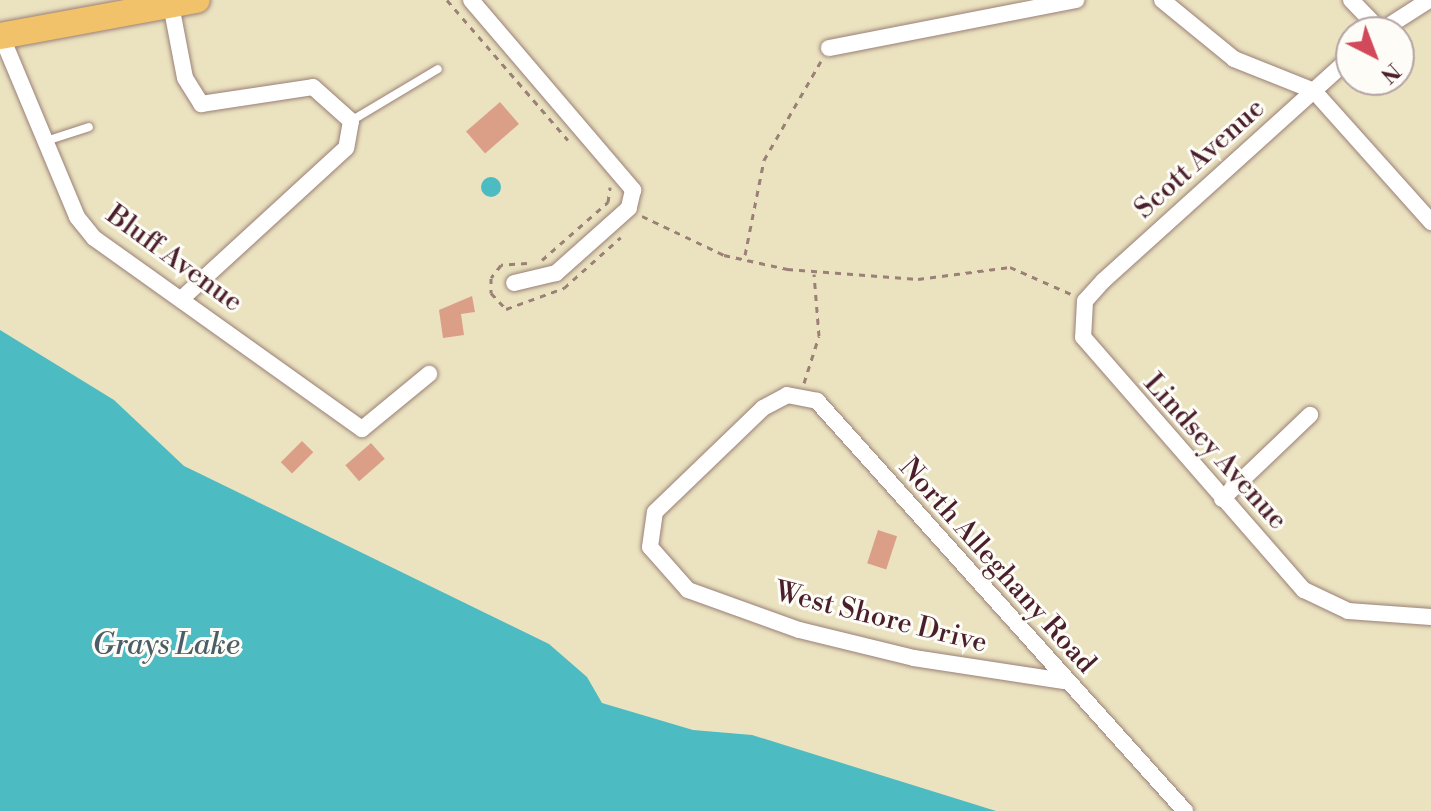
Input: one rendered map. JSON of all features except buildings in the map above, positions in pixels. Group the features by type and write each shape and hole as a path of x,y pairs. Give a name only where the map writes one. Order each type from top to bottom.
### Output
{"main road":[{"path":"1,36 197,0"}],"street":[{"path":"471,0 484,23 626,179 638,213 556,273 514,283"},
{"path":"829,48 1076,0"},
{"path":"1162,0 1234,59 1314,91 1431,222"},
{"path":"1351,0 1366,16"},
{"path":"1404,16 1429,0"},
{"path":"171,5 185,78 201,104 313,87 351,121 335,157 181,299"},
{"name":"Bluff Avenue","path":"1,36 77,217 94,238 362,429 429,374"},
{"name":"Scott Avenue","path":"1085,301 1335,72"},
{"name":"Lindsey Avenue","path":"1085,301 1080,316 1088,350 1304,590 1348,611 1431,617"},
{"name":"West Shore Drive","path":"801,395 758,412 655,512 650,547 670,579 799,630 914,658 1064,681"},
{"name":"North Alleghany Road","path":"801,395 817,401 1064,681 1185,811"},
{"path":"1222,499 1310,415"}],"lane":[{"path":"351,121 438,69"},
{"path":"46,142 89,127"}],"path":[{"path":"447,0 576,149"},
{"path":"745,255 764,160 829,48"},
{"path":"605,181 608,202 544,259 501,265 491,293 506,309 524,308 572,283 629,230"},
{"path":"638,213 724,255 745,255 814,272 918,279 1010,267 1085,301"},
{"path":"801,395 819,336 814,272"}],"water":[{"path":"491,177 498,180 501,187 498,194 491,197 484,194 481,187 484,180"},
{"name":"Grays Lake","path":"0,330 114,400 184,466 549,644 587,677 602,703 693,730 752,735 996,811 0,811"}]}
